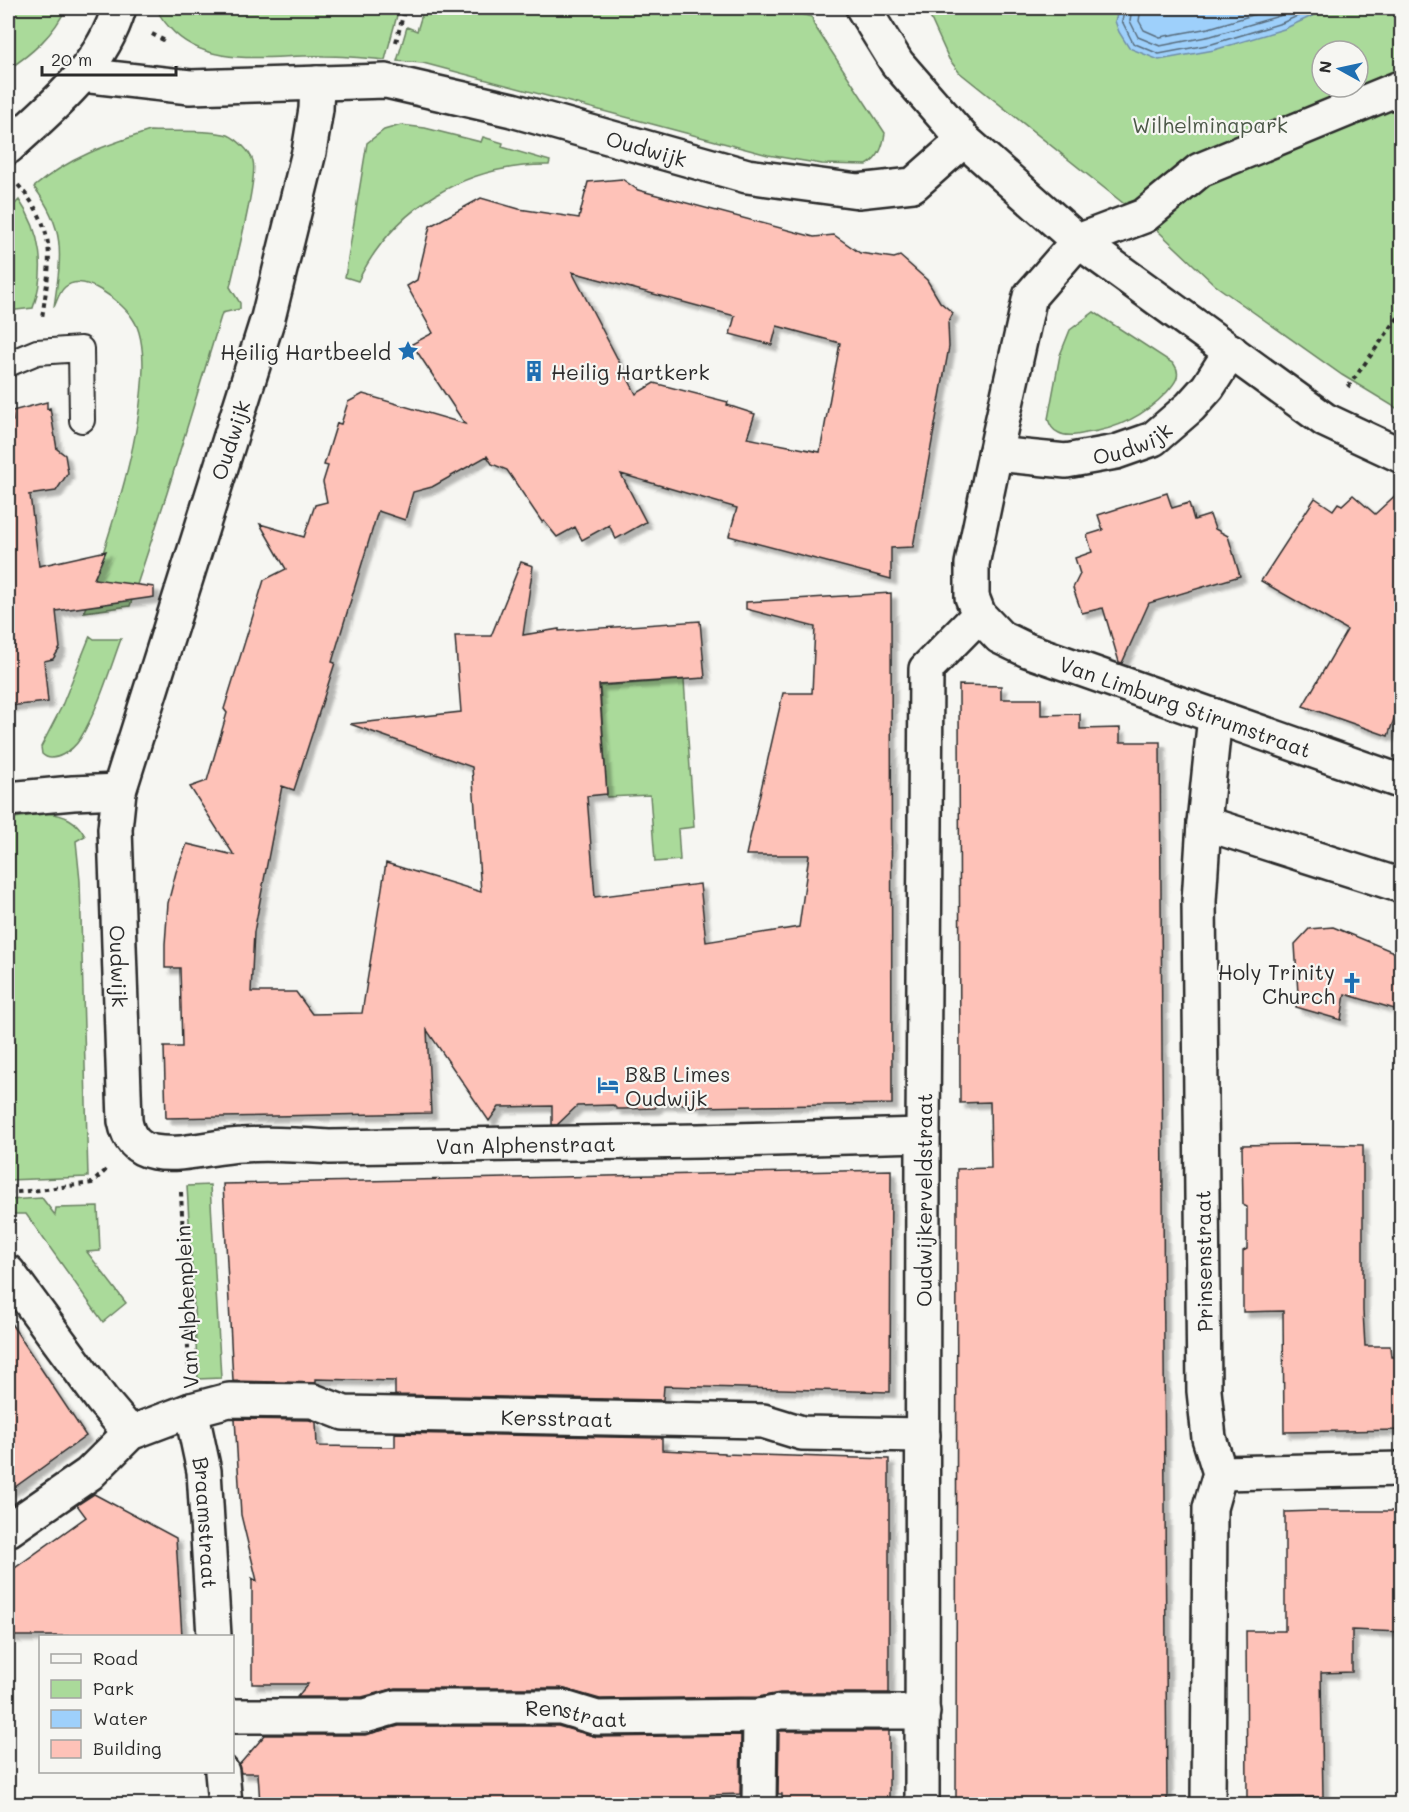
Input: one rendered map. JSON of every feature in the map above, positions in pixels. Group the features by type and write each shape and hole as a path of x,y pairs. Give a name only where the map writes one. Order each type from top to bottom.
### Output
{"street":[{"path":"8,147 52,107 82,75 105,41 119,8"},
{"path":"863,8 897,63 964,140 1078,241 1324,420 1401,456"},
{"name":"Oudwijk","path":"82,75 190,87 386,81 512,110 747,176 858,190 913,185 964,140"},
{"name":"Oudwijk","path":"132,1141 128,1134 124,1109 115,829 119,791 268,318 309,152 316,109 317,83"},
{"path":"979,615 972,597 972,564 1030,296 1078,241 1144,216 1200,170 1401,87"},
{"name":"Oudwijk","path":"994,454 1066,461 1116,452 1153,439 1190,407 1208,387 1231,351"},
{"name":"Van Limburg Stirumstraat","path":"979,615 1000,637 1027,650 1401,782"},
{"name":"Oudwijkerveldstraat","path":"922,1804 926,669 979,615"},
{"name":"Prinsenstraat","path":"1215,716 1204,822 1199,901 1204,1391 1209,1438 1220,1473"},
{"path":"8,799 119,791"},
{"path":"1204,822 1401,886"},
{"name":"Van Alphenstraat","path":"132,1141 153,1152 179,1153 251,1144 366,1147 923,1136"},
{"path":"8,1272 102,1400 130,1433 89,1474 8,1530"},
{"name":"Kersstraat","path":"190,1410 229,1400 313,1401 344,1413 764,1421 802,1433 923,1435"},
{"name":"Van Alphenplein","path":"130,1433 190,1410"},
{"name":"Braamstraat","path":"190,1410 204,1471 214,1635"},
{"path":"1208,1804 1210,1508 1220,1473 1401,1469"},
{"name":"Renstraat","path":"234,1716 365,1716 396,1707 561,1707 597,1718 759,1716 780,1712 923,1712"},
{"path":"759,1716 759,1804"},
{"path":"222,1773 225,1804"}],"lane":[{"path":"8,364 37,352 81,349 82,420"}],"path":[{"path":"14,180 33,202 41,218 50,259 37,352"},
{"path":"1324,420 1401,312"},
{"path":"8,1192 92,1183 105,1172 132,1141"},
{"name":"Van Alphenplein","path":"179,1153 190,1410"}],"green space":[{"path":"8,8 66,8 56,26 42,43 8,69"},
{"path":"157,8 399,8 385,60 332,56 263,58 222,55 202,50 185,41 169,27"},
{"path":"424,8 777,8 812,17 814,25 885,133 883,143 880,152 867,165 822,164 768,155 423,63 397,61 407,27 417,31"},
{"name":"Wilhelminapark","path":"926,8 1401,8 1401,411 1342,375 1215,285 1158,231 959,72 949,59"},
{"path":"401,125 425,128 481,142 483,137 503,143 502,147 550,161 549,165 490,172 462,181 437,194 413,211 392,231 373,254 358,281 345,277 367,143 384,130"},
{"path":"150,131 220,133 235,139 249,153 254,170 252,185 230,287 240,303 240,309 222,313 130,606 84,612 130,461 141,399 142,349 138,330 128,312 112,298 92,286 73,283 65,287 54,307 59,258 57,231 45,202 34,187 75,160 103,147"},
{"path":"19,200 33,226 37,239 40,252 40,280 33,308 8,311 8,211"},
{"path":"1094,312 1174,364 1177,372 1176,379 1159,400 1130,420 1098,431 1076,435 1062,434 1053,429 1048,419 1060,355 1070,330"},
{"path":"90,636 94,639 121,639 98,703 80,739 63,755 47,757 42,754 41,747 61,708"},
{"path":"684,680 694,827 678,829 680,860 655,862 650,795 607,797 600,686"},
{"path":"47,813 69,819 85,836 76,841 80,881 88,1177 8,1180 8,819"},
{"path":"210,1185 221,1378 198,1379 187,1186"},
{"path":"42,1198 55,1215 56,1208 98,1207 100,1251 87,1252 126,1303 103,1322 26,1214 8,1214 8,1200"}],"water":[{"path":"1119,8 1329,8 1284,29 1214,50 1159,60 1129,48 1115,21"}],"building":[{"path":"622,179 638,190 814,237 834,235 860,253 894,258 900,256 927,280 940,302 953,313 948,323 949,347 913,547 891,548 891,579 729,536 737,508 621,474 646,522 616,539 609,525 582,540 575,527 557,537 544,521 542,522 507,470 492,464 487,456 432,487 413,492 405,520 378,511 332,662 335,663 294,790 282,786 254,932 251,992 296,992 312,1014 362,1013 386,863 481,892 472,767 350,724 461,712 455,636 491,636 521,562 533,566 523,635 559,629 559,631 700,621 705,678 599,685 607,794 587,796 595,897 700,884 706,942 799,927 809,855 746,855 783,693 812,693 815,627 746,609 746,602 891,593 892,1104 696,1107 694,1104 658,1104 655,1108 623,1109 617,1109 613,1105 577,1106 557,1125 552,1125 552,1106 499,1107 489,1121 427,1030 431,1113 166,1118 164,1047 182,1047 180,968 165,968 168,903 176,872 187,844 234,855 190,787 207,781 227,713 224,709 264,580 286,569 260,524 304,537 315,505 327,502 323,482 328,466 324,465 337,423 341,424 348,402 363,394 465,424 412,344 433,333 407,286 417,280 430,226 481,198 519,209 579,218 588,182","holes":["572,272 735,316 730,334 772,345 777,326 840,343 820,452 747,438 755,414 727,405 728,402 654,383 636,394"]},
{"path":"47,402 57,449 65,455 68,473 56,491 28,495 30,495 39,566 106,551 94,579 154,587 154,597 56,611 60,648 53,659 44,661 48,702 8,706 8,422 13,421 12,411"},
{"path":"1401,490 1401,699 1388,736 1303,706 1347,630 1261,581 1315,498 1333,510 1338,503 1342,505 1353,495 1375,514"},
{"path":"1167,493 1172,508 1189,503 1194,520 1210,515 1215,529 1228,536 1240,576 1149,603 1122,663 1119,662 1103,608 1082,613 1073,588 1080,574 1075,558 1092,552 1087,535 1103,530 1098,515"},
{"path":"959,685 1001,686 1001,699 1041,699 1041,715 1080,714 1080,729 1120,728 1120,742 1160,742 1167,1804 956,1804 957,1169 991,1168 990,1102 960,1103"},
{"name":"Holy Trinity Church","path":"1333,927 1401,955 1401,1011 1345,994 1341,1020 1296,1007 1298,994 1295,944 1309,929"},
{"path":"1242,1145 1363,1145 1365,1346 1390,1346 1391,1357 1401,1357 1401,1430 1284,1432 1283,1311 1243,1312 1243,1251 1247,1249 1247,1207 1243,1205"},
{"path":"891,1170 890,1392 664,1386 663,1400 395,1395 395,1381 316,1379 316,1383 233,1381 223,1184"},
{"path":"8,1319 86,1436 8,1492"},
{"path":"235,1419 316,1422 317,1446 395,1447 395,1433 662,1438 662,1450 889,1459 889,1693 780,1693 758,1697 600,1699 561,1688 396,1688 362,1697 297,1697 308,1684 252,1684 252,1578 257,1581 241,1515"},
{"path":"94,1494 176,1538 182,1635 8,1636 8,1573 86,1517 77,1505"},
{"path":"1401,1511 1401,1632 1352,1630 1352,1672 1321,1673 1323,1797 1247,1798 1246,1631 1285,1631 1285,1512"},
{"path":"399,1726 558,1726 597,1737 741,1735 740,1794 710,1795 710,1804 260,1804 258,1773 241,1773 239,1765 265,1735 365,1735"},
{"path":"779,1731 889,1731 889,1804 782,1804 782,1794 778,1794"}],"place":[{"name":"Heilig Hartbeeld","path":"408,351"},
{"name":"Heilig Hartkerk","path":"534,371"},
{"name":"Holy Trinity Church","path":"1352,983"},
{"name":"B&B Limes Oudwijk","path":"608,1085"}]}
